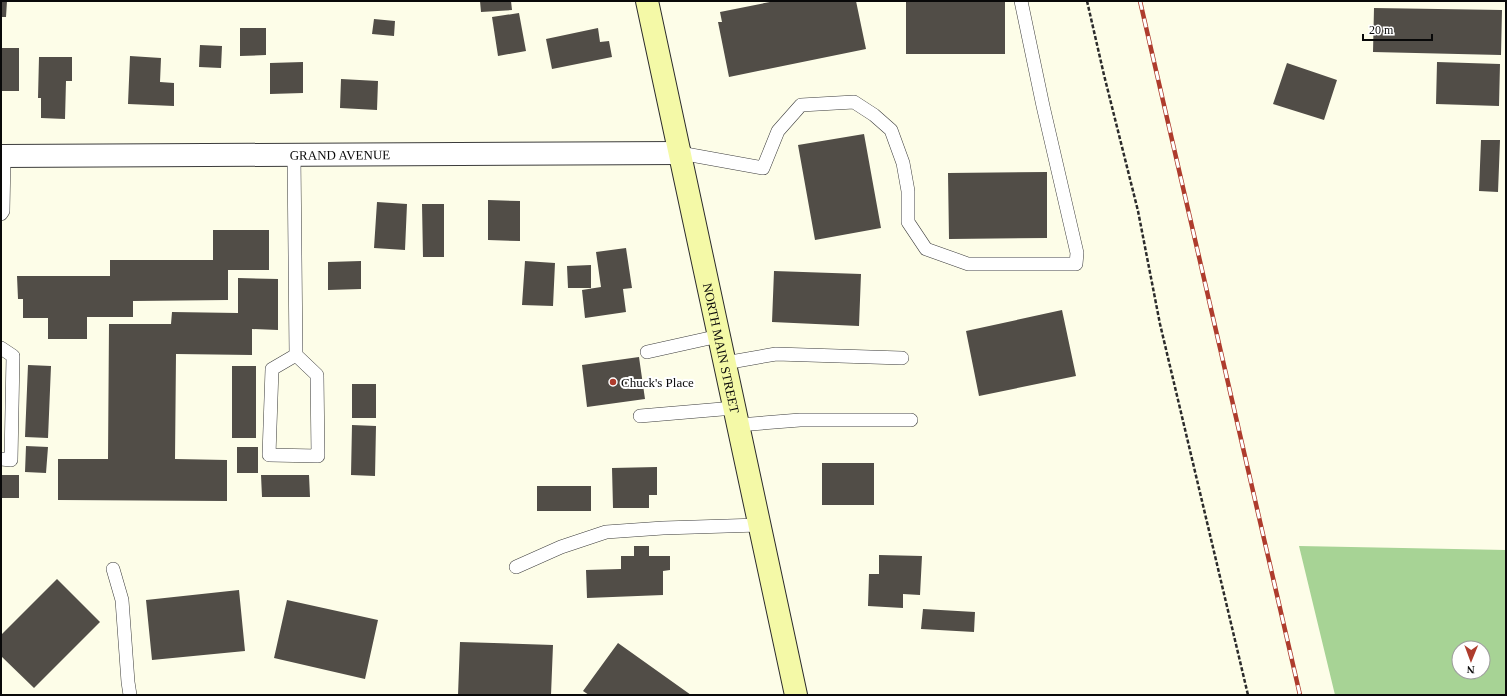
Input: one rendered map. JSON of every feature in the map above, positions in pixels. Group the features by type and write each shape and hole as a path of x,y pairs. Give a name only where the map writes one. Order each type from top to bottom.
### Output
{"main road":[{"name":"NORTH MAIN STREET","path":"647,1 796,695"}],"street":[{"name":"GRAND AVENUE","path":"3,156 680,152"}],"lane":[{"path":"680,152 763,168 778,131 801,105 854,102 874,115 891,130 903,162 908,191 908,222 926,249 968,264 1076,264 1077,253 1043,106 1021,1"},
{"path":"294,155 296,355 317,375 318,456 269,455 272,369 296,355"},
{"path":"1,214 3,211 3,156"},
{"path":"647,352 719,336"},
{"path":"1,348 13,356 11,460 1,459"},
{"path":"725,362 776,354 902,358"},
{"path":"640,416 736,417 800,420 911,420"},
{"path":"516,567 561,547 606,532 663,528 759,525"},
{"path":"113,569 122,600 130,695"}],"path":[{"path":"1087,1 1138,211 1162,331 1248,695"}],"green space":[{"path":"1299,546 1506,550 1506,695 1335,695"}],"building":[{"path":"1,1 7,1 6,17 1,17"},
{"path":"480,1 511,1 512,10 481,12"},
{"path":"775,1 856,1 866,49 729,77 718,22 722,22 720,12"},
{"path":"906,1 1005,1 1005,54 906,54"},
{"path":"1374,8 1502,10 1501,55 1373,52"},
{"path":"519,13 526,51 498,56 492,17"},
{"path":"374,19 395,21 394,36 372,34"},
{"path":"240,28 266,28 266,55 240,56"},
{"path":"598,28 600,42 609,41 612,57 552,69 546,39"},
{"path":"200,45 222,46 221,68 199,67"},
{"path":"1,48 19,48 19,91 1,91"},
{"path":"130,56 161,58 160,82 174,83 174,106 128,104"},
{"path":"39,57 72,57 72,81 66,81 65,119 41,118 41,98 38,98"},
{"path":"303,62 303,93 270,94 270,63"},
{"path":"1437,62 1500,64 1499,106 1436,104"},
{"path":"1287,63 1337,80 1324,120 1273,104"},
{"path":"341,79 378,81 377,110 340,108"},
{"path":"864,134 881,228 815,240 798,145"},
{"path":"1481,140 1500,140 1498,192 1479,191"},
{"path":"1047,172 1047,238 949,239 948,173"},
{"path":"488,200 520,201 520,241 488,240"},
{"path":"377,202 407,204 405,250 374,248"},
{"path":"422,204 444,204 444,257 423,257"},
{"path":"213,230 269,230 269,270 228,270 228,300 133,301 133,317 87,317 87,339 48,339 48,318 23,318 23,299 18,299 17,276 110,276 110,260 213,260"},
{"path":"626,248 632,288 623,289 626,312 585,318 582,290 601,287 596,252"},
{"path":"361,261 361,289 328,290 328,262"},
{"path":"525,261 555,263 553,306 522,305"},
{"path":"591,265 591,288 568,288 567,266"},
{"path":"774,271 861,274 859,326 772,322"},
{"path":"238,278 278,279 278,330 252,329 252,355 176,354 175,459 227,460 227,501 58,500 58,459 108,459 109,324 171,324 172,312 238,313"},
{"path":"1062,310 1076,376 979,396 966,331"},
{"name":"Chuck's Place","path":"639,357 645,399 587,407 582,365"},
{"path":"28,365 51,366 48,438 25,437"},
{"path":"232,366 256,366 256,438 232,438"},
{"path":"352,384 376,384 376,418 352,418"},
{"path":"352,425 376,426 375,476 351,475"},
{"path":"26,446 48,447 46,473 25,472"},
{"path":"237,447 258,447 258,473 237,473"},
{"path":"822,463 874,463 874,505 822,505"},
{"path":"657,467 657,495 649,495 649,508 613,508 612,468"},
{"path":"1,475 19,475 19,498 1,498"},
{"path":"261,475 309,475 310,497 262,497"},
{"path":"537,486 591,486 591,511 537,511"},
{"path":"634,546 649,546 649,556 670,556 670,570 663,571 663,595 587,598 586,570 621,569 621,556 634,556"},
{"path":"879,555 922,556 920,595 903,594 903,608 868,606 869,574 879,574"},
{"path":"57,579 100,622 34,688 1,656 1,635"},
{"path":"239,590 245,651 152,660 146,600"},
{"path":"287,600 378,620 365,679 274,658"},
{"path":"923,609 975,612 974,632 921,629"},
{"path":"460,642 553,645 551,695 458,695"},
{"path":"618,643 691,695 589,695 583,691"}],"railway":[{"path":"1140,1 1300,695"}],"place":[{"name":"Chuck's Place","path":"613,382"}]}
